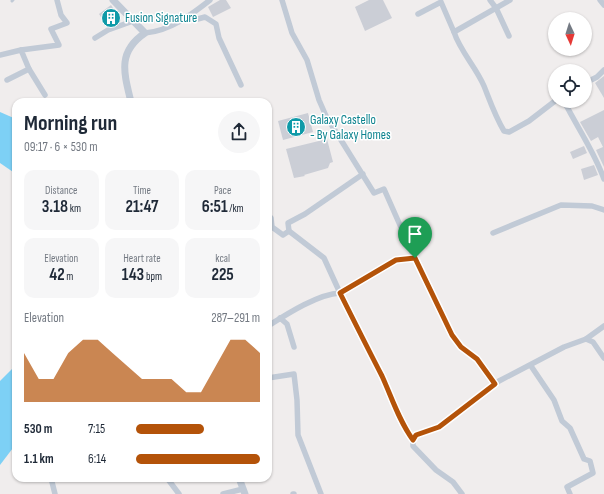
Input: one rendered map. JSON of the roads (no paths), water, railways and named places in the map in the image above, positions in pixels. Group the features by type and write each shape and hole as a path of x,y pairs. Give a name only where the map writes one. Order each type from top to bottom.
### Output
{"street":[{"path":"0,55 21,50 59,45 51,29 67,23 61,15 58,0"},
{"path":"113,0 145,33"},
{"path":"130,98 125,79 125,56 135,40 145,33 157,32 176,24 188,16 202,2 210,0"},
{"path":"282,0 292,33 307,60 319,100 326,116 374,193 384,189 452,335 461,347 477,359 495,384"},
{"path":"490,0 496,8 509,36"},
{"path":"454,32 510,0"},
{"path":"600,0 604,5"},
{"path":"418,14 441,1 458,42 473,65 484,86 488,98 504,131 509,132 529,121 548,106"},
{"path":"188,16 194,20 205,17 216,24 219,38 241,86"},
{"path":"95,38 108,30 133,21"},
{"path":"21,50 29,70 45,95"},
{"path":"7,80 29,70"},
{"path":"592,80 604,70"},
{"path":"568,108 577,127 589,145 604,179"},
{"path":"272,227 283,235 288,230 288,223 305,214 363,174"},
{"path":"493,233 561,205 592,206 604,210"},
{"path":"288,230 324,258 362,339 382,377 397,413 413,440 413,446 436,470 453,482 462,494"},
{"path":"272,323 321,298 340,293 396,260 415,258"},
{"path":"280,318 287,324 294,346"},
{"path":"413,440 416,435 439,427 495,384 564,347 586,339 604,326"},
{"path":"586,339 594,342 604,358"},
{"path":"531,366 554,400 562,421 570,428 584,459 590,461 593,473 567,487 570,494"},
{"path":"272,377 294,374 297,400 298,435 321,494"},
{"path":"52,482 55,494"},
{"path":"170,482 179,494"},
{"path":"224,494 244,492 240,482"}],"water":[{"path":"0,112 12,117 12,171 0,163"},
{"path":"12,369 12,449 0,465 0,381"}],"place":[{"name":"Fusion Signature","path":"111,18"},
{"name":"Galaxy Castello - By Galaxy Homes","path":"296,127"}]}
